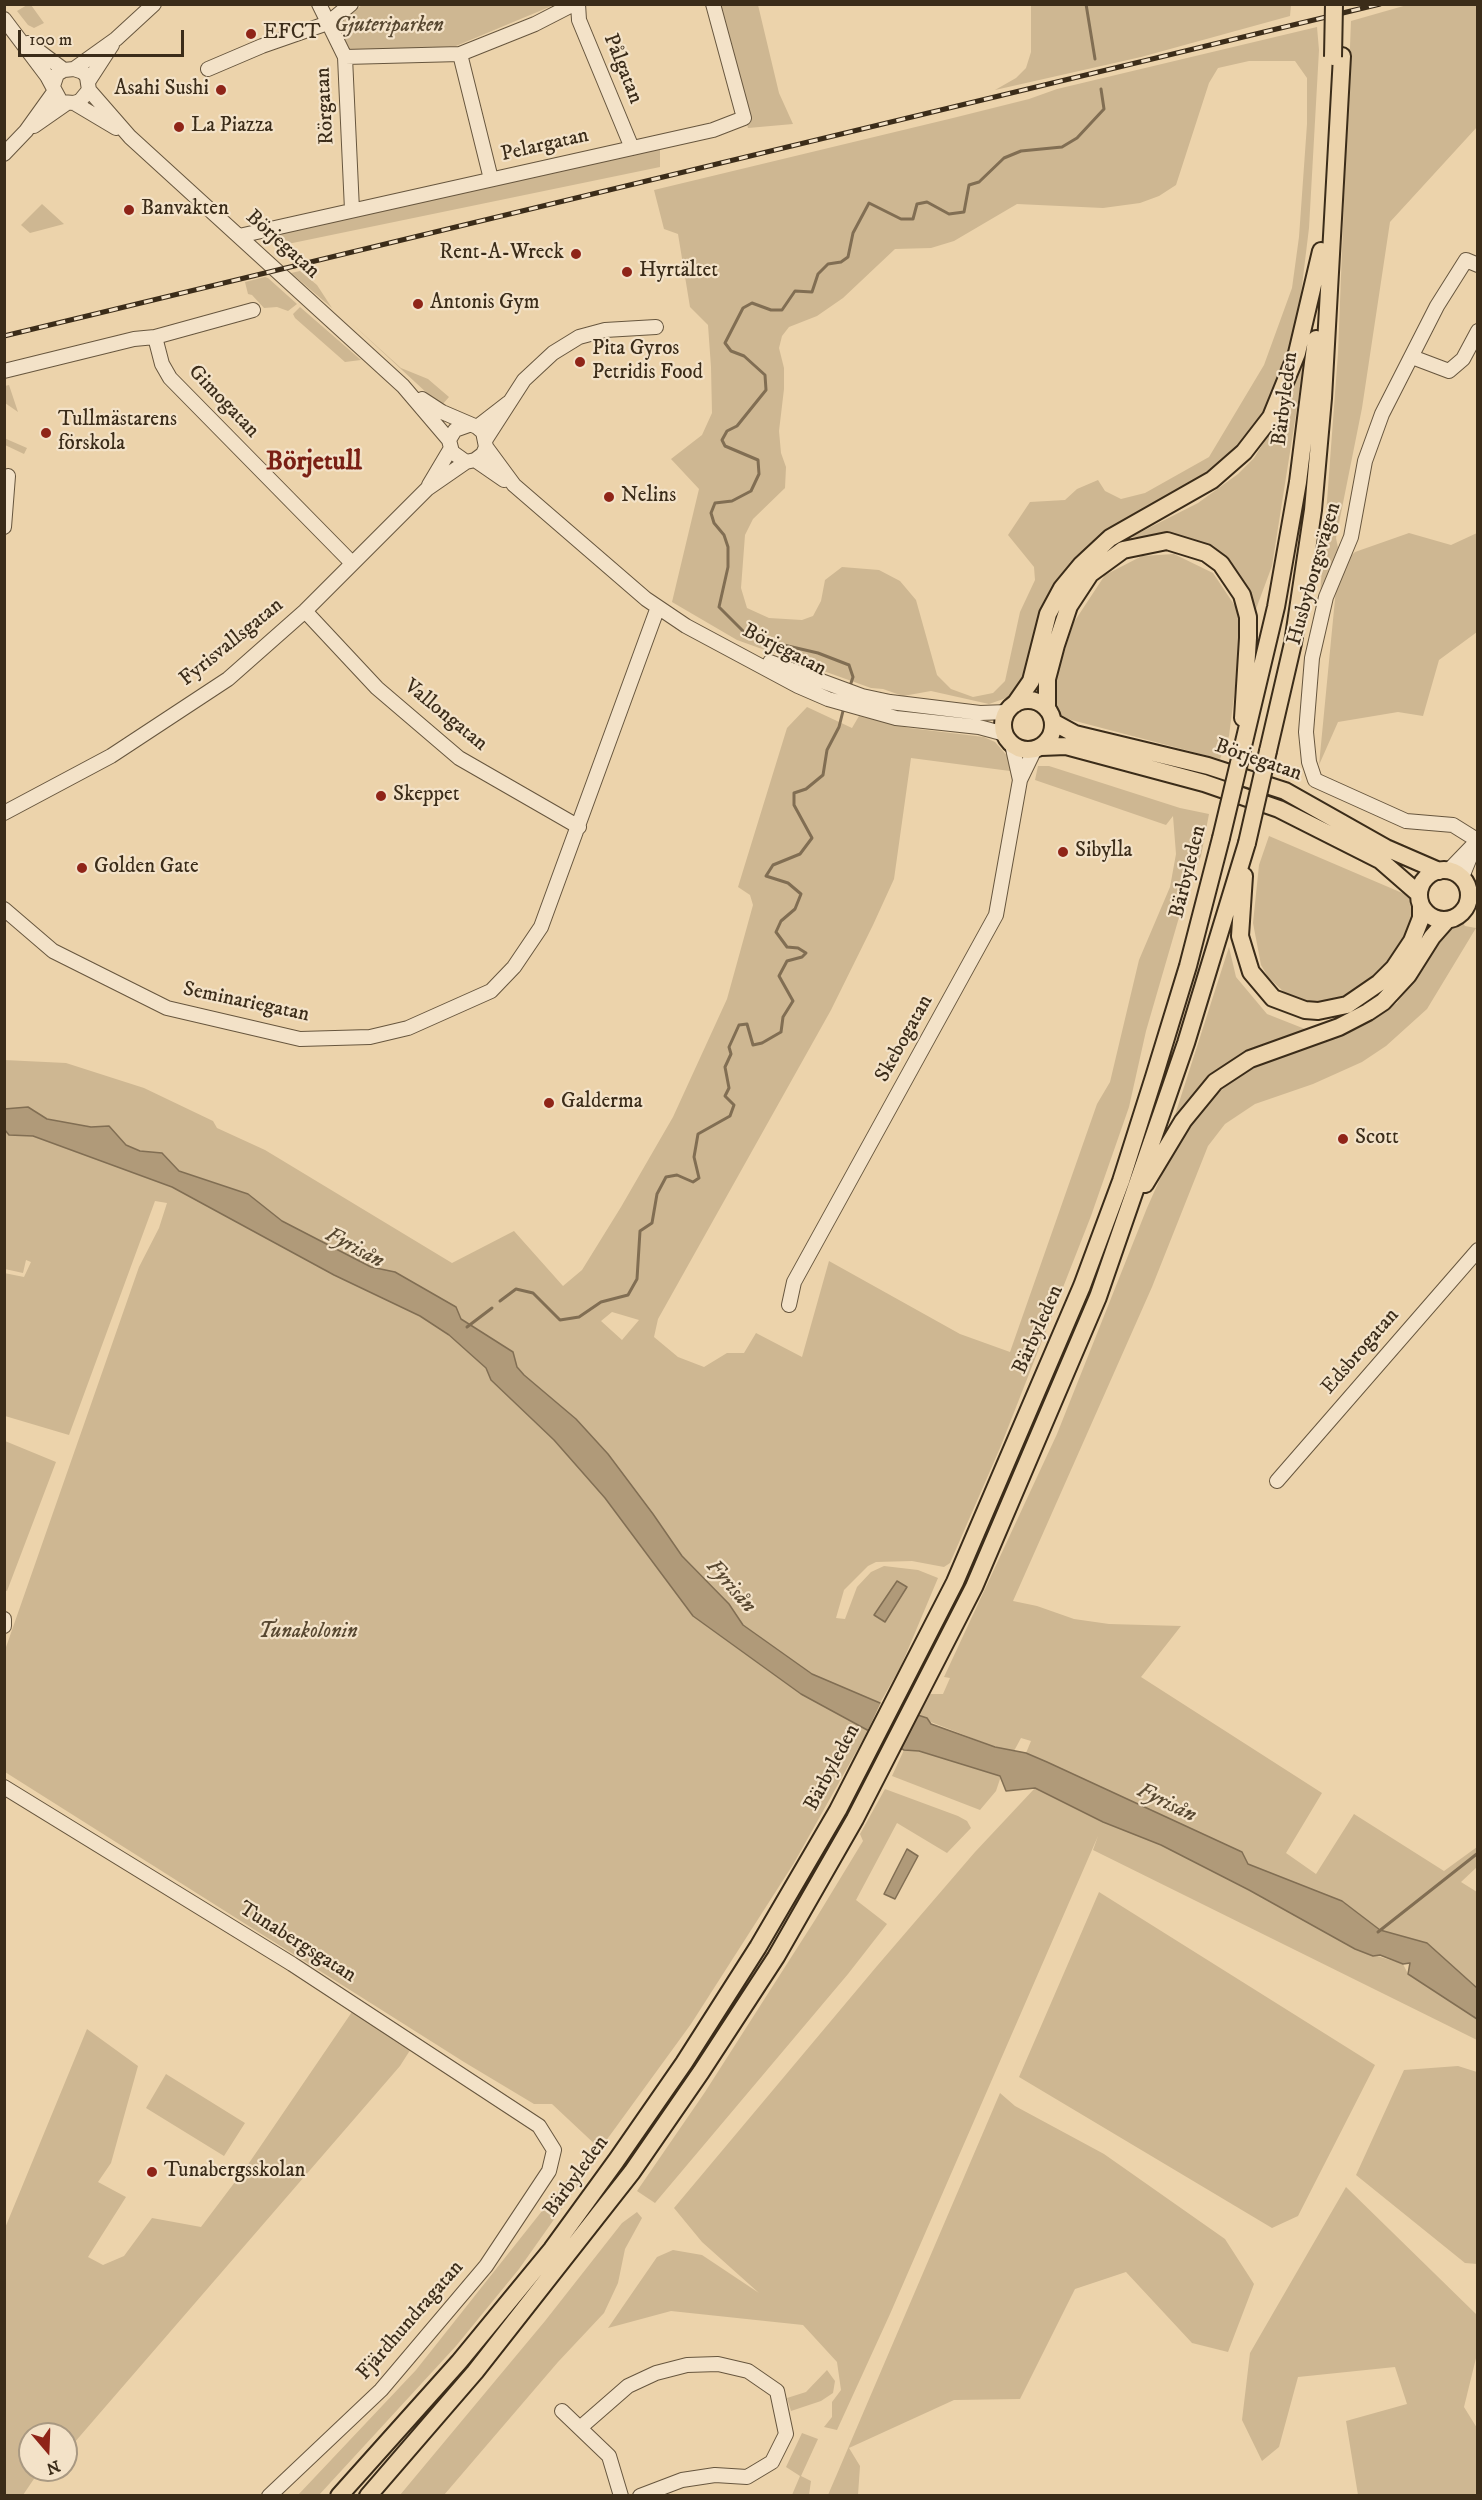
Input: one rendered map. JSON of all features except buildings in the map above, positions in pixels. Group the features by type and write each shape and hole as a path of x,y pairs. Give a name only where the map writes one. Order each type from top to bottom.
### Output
{"main road":[{"name":"Bärbyleden","path":"368,2496 475,2372 632,2172 776,1957 855,1819 974,1587 1059,1392 1133,1202 1186,1044 1247,843 1293,643 1313,510 1323,398 1337,56 1335,4"},
{"name":"Bärbyleden","path":"339,2496 459,2362 552,2249 684,2063 758,1947 838,1810 955,1582 1090,1265 1121,1181 1175,1010 1221,838 1276,607 1298,482 1317,336 1321,251 1337,56 1344,4"},
{"path":"1243,746 1242,706 1248,617 1242,595 1221,564 1198,550 1167,541 1123,550 1090,574 1069,606 1047,679 1051,736 1038,748 1023,749 1009,739 1004,720 1031,681 1048,614 1062,588 1081,565 1110,538 1212,480 1244,452 1270,417 1297,354 1321,251"},
{"path":"1011,708 1029,700 1050,716"},
{"name":"Börjegatan","path":"1050,716 1075,734 1197,764 1285,791 1386,848 1459,881"},
{"name":"Börjegatan","path":"1038,748 1066,746 1204,783 1279,809 1380,860 1420,900"},
{"path":"1133,1202 1188,1113 1215,1082 1261,1054 1339,1027 1383,1002 1408,975 1432,937 1466,907 1459,881 1425,879 1420,900 1421,918 1409,946 1394,968 1370,991 1347,1005 1330,1010 1318,1011 1287,1005 1265,991 1251,972 1243,949 1240,921 1247,843"},
{"path":"1420,900 1432,918 1478,915"}],"street":[{"path":"4,154 26,131 54,89 57,74 69,69 116,39 154,4"},
{"name":"Rörgatan","path":"319,4 345,57 352,210"},
{"path":"208,69 262,46 328,23 351,4"},
{"path":"345,57 460,54 576,4"},
{"name":"Pålgatan","path":"576,4 579,20 632,148"},
{"name":"Pelargatan","path":"239,236 713,130 744,118 712,4"},
{"name":"Börjegatan","path":"4,19 54,89 58,99 70,103 130,137"},
{"name":"Börjegatan","path":"17,35 69,69 83,72 88,86 130,137 403,386 450,444"},
{"path":"26,131 70,103 86,97 88,86 116,39"},
{"path":"460,54 491,179"},
{"name":"Husbyborgsvägen","path":"1478,265 1466,260 1459,268 1382,414 1365,461 1351,537 1326,597 1312,658 1305,732 1309,762 1315,780 1406,821 1453,825 1478,840"},
{"path":"4,370 134,339 155,337 253,310"},
{"path":"510,402 473,426 455,430 450,444 457,458 471,461 486,443 524,380 553,353 579,338 605,330 656,327"},
{"path":"1412,357 1449,371 1463,359 1478,331"},
{"name":"Gimogatan","path":"155,337 162,364 170,378 352,563"},
{"name":"Börjegatan","path":"403,386 442,412 473,426"},
{"path":"473,426 486,443"},
{"name":"Börjegatan","path":"486,443 514,485"},
{"name":"Fyrisvallsgatan","path":"427,489 450,444"},
{"name":"Börjegatan","path":"471,461 514,485 658,607 686,626 831,693 860,702 896,718 979,728 1009,739"},
{"name":"Fyrisvallsgatan","path":"4,813 111,756 217,686 305,611 427,489 471,461"},
{"path":"4,527 8,476"},
{"name":"Seminariegatan","path":"4,909 53,951 167,1008 300,1039 369,1037 408,1028 491,991 514,967 541,927 658,607"},
{"name":"Vallongatan","path":"305,611 377,688 459,758 579,827"},
{"name":"Börjegatan","path":"860,702 980,713 1011,708"},
{"name":"Skebogatan","path":"1009,739 1020,780"},
{"name":"Skebogatan","path":"789,1305 794,1282 996,915 1020,780 1038,748"},
{"path":"1459,881 1478,840"},
{"name":"Edsbrogatan","path":"1277,1481 1478,1250"},
{"path":"4,1619 4,1626"},
{"name":"Tunabergsgatan","path":"4,1786 292,1964 539,2126 554,2150"},
{"name":"Fjärdhundragatan","path":"269,2496 381,2390 486,2266 549,2171 554,2150"},
{"path":"580,2427 628,2386 656,2373 687,2366 718,2364 748,2371 777,2391 786,2434 772,2462 747,2477 715,2475 682,2480 640,2496"},
{"path":"562,2411 609,2456 621,2496"}],"green space":[{"path":"1031,4 1291,5 1290,16 1141,57 995,90 1016,78 1026,68 1031,52"},
{"path":"31,5 44,23 34,28 28,25 17,11"},
{"name":"Gjuteriparken","path":"362,5 554,5 456,46 351,52 335,25"},
{"path":"717,5 758,5 779,93 793,124 748,128"},
{"path":"1407,5 1477,5 1477,127 1390,222 1362,408 1336,538 1338,548 1320,595 1338,353 1351,21"},
{"path":"1317,27 1319,50 1309,228 1300,302 1291,345 1265,417 1226,461 1198,482 1110,532 1039,617 1018,694 989,704 931,691 903,696 883,689 871,688 737,640 672,602 699,489 671,459 702,435 712,413 711,367 708,325 690,307 678,234 664,229 654,190 1029,99 1057,89","holes":["1249,61 1295,61 1307,78 1307,124 1299,237 1292,288 1264,365 1209,457 1145,493 1121,499 1105,491 1098,480 1077,489 1065,500 1030,502 1008,535 1034,567 1035,580 1020,612 1005,681 993,693 973,697 951,689 937,675 916,600 900,581 879,570 842,567 825,580 821,601 813,616 802,620 769,618 747,608 741,588 745,535 753,519 785,488 786,467 781,453 779,431 784,368 779,348 782,336 789,327 817,316 843,298 895,249 931,248 954,241 1017,204 1103,208 1140,203 1159,196 1176,185 1209,83 1218,68"]},
{"path":"660,134 660,167 278,246 278,233"},
{"path":"42,204 64,224 30,233 21,225"},
{"path":"300,271 317,285 332,308 291,273"},
{"path":"265,277 297,304 288,311 277,307 264,308 252,295 248,294 245,282"},
{"path":"300,307 361,360 345,362 295,318 293,314"},
{"path":"350,322 401,368 428,379 449,397 441,406"},
{"path":"1305,357 1272,566 1256,609 1233,567 1176,537 1131,537 1198,503 1238,474 1254,458 1278,419"},
{"path":"9,385 18,412 5,403 5,386"},
{"path":"4,438 27,448 24,454 5,445"},
{"path":"1409,533 1451,545 1477,533 1477,632 1439,660 1423,716 1398,712 1338,722 1319,765 1338,568 1355,552"},
{"path":"1174,554 1213,573 1237,609 1241,641 1229,736 1220,759 1060,717 1053,705 1055,680 1074,622 1105,575 1142,556"},
{"path":"807,707 852,728 859,716 909,728 984,737 995,742 1010,759 1010,771 911,758 894,879 831,1010 658,1319 654,1337 678,1357 704,1367 727,1353 744,1353 756,1333 802,1357 829,1261 960,1334 1010,1352 1097,1104 1110,1082 1139,960 1170,887 1176,854 1173,816 1166,825 1035,780 1038,766 1049,766 1180,808 1209,814 1201,856 1189,883 1146,1031 1129,1107 1091,1216 1000,1448 950,1563 944,1567 912,1561 876,1562 868,1566 844,1590 836,1618 845,1619 857,1587 871,1572 884,1566 918,1570 938,1578 901,1666 880,1703 812,1674 743,1625 729,1604 682,1556 608,1454 576,1419 524,1375 517,1367 513,1352 461,1319 395,1272 371,1267 282,1221 248,1194 179,1171 162,1153 140,1151 126,1145 109,1127 91,1127 47,1119 28,1107 5,1109 4,1060 66,1063 144,1088 213,1121 217,1128 265,1150 452,1263 514,1231 563,1286 582,1270 673,1117 727,999 753,905 750,895 738,887 787,728","holes":["612,1312 639,1320 622,1340 601,1321"]},
{"path":"1269,836 1414,898 1417,914 1407,935 1376,976 1344,998 1306,1002 1285,993 1268,977 1261,965 1253,923 1259,865"},
{"path":"1461,920 1465,926 1476,928 1427,1009 1386,1046 1362,1062 1313,1084 1255,1104 1225,1124 1208,1146 1152,1287 1013,1601 1037,1606 1074,1619 1109,1624 1181,1626 1141,1677 1322,1793 1286,1853 1316,1874 1354,1814 1444,1871 1477,1847 1477,1867 1461,1882 1477,1892 1477,1988 1427,1943 1380,1930 1342,1901 1248,1864 1242,1852 1026,1753 1031,1741 1021,1738 1014,1751 995,1747 918,1717 930,1694 943,1694 950,1678 944,1677 1057,1434 1147,1208 1172,1152 1206,1104 1242,1072 1357,1029 1397,1003 1449,924"},
{"path":"1229,947 1236,977 1267,1014 1305,1029 1299,1034 1255,1050 1221,1067 1203,1082 1174,1118"},
{"name":"Tunakolonin","path":"5,1130 9,1135 33,1136 172,1187 334,1275 420,1316 449,1336 486,1368 491,1380 554,1440 605,1498 693,1616 801,1694 870,1727 794,1863 691,2024 600,2149 552,2104 534,2104 464,2062 5,1772 5,1650 139,1267 159,1228 167,1203 155,1201 69,1435 5,1416 4,1273 24,1277 31,1262 26,1260 23,1273 5,1269"},
{"path":"5,1441 56,1462 7,1591 4,1590"},
{"path":"904,1750 919,1751 1001,1776 996,1791 980,1810 892,1776"},
{"path":"1035,1788 1103,1822 1161,1845 1249,1890 1355,1949 1403,1964 1408,1974 1477,2019 1477,2040 1093,1850 1098,1836 890,2314 837,2430 824,2427 832,2417 832,2402 841,2390 837,2362 803,2325 671,2311 608,2328 657,2257 673,2250 702,2255 759,2293 702,2242 674,2208 877,1966 975,1852"},
{"path":"885,1789 958,1816 967,1821 971,1828 947,1853 897,1823 856,1900 887,1924 848,1974 655,2203 637,2191 705,2092 815,1920 863,1841 860,1834"},
{"path":"1099,1892 1375,2065 1298,2216 1272,2228 1019,2077"},
{"path":"356,2006 414,2044 400,2066 78,2438 78,2422 18,2422 18,2482 32,2482 23,2495 5,2495 5,2228 87,2029 138,2066 111,2163 98,2182 126,2197 88,2257 103,2265 124,2256 152,2218 201,2227 247,2166"},
{"path":"1458,2066 1477,2072 1477,2264 1465,2263 1356,2175 1404,2070"},
{"path":"166,2074 245,2123 224,2156 146,2108"},
{"path":"1000,2093 1015,2106 1104,2154 1225,2239 1254,2284 1228,2352 1192,2343 1126,2272 1075,2289 1020,2399 954,2400 849,2448 860,2466 858,2495 828,2495"},
{"path":"584,2158 591,2167 519,2269 456,2346 319,2495 298,2495 416,2370"},
{"path":"1346,2187 1477,2315 1477,2354 1464,2407 1477,2428 1477,2495 1358,2495 1346,2421 1407,2404 1395,2367 1298,2377 1279,2447 1262,2461 1242,2420 1250,2353"},
{"path":"637,2212 642,2218 625,2249 618,2283 604,2313 558,2362 444,2495 400,2495 545,2321 622,2223"},
{"path":"827,2370 835,2381 833,2393 821,2401 791,2411 787,2398 806,2392"},
{"path":"802,2433 818,2439 801,2476 811,2481 809,2495 792,2495 800,2476 786,2467"}],"shaded area":[{"path":"28,1107 47,1119 91,1127 109,1126 126,1145 140,1151 162,1153 179,1171 248,1194 282,1221 371,1267 395,1272 456,1307 461,1319 513,1352 517,1367 524,1375 576,1419 608,1454 682,1556 729,1604 743,1625 812,1674 880,1703 927,1718 931,1724 995,1747 1026,1753 1047,1762 1242,1852 1248,1864 1342,1901 1380,1930 1427,1943 1477,1988 1477,2019 1408,1974 1410,1963 1403,1964 1355,1949 1249,1890 1161,1845 1103,1822 1035,1788 1006,1791 1000,1776 919,1751 904,1750 801,1694 693,1616 605,1498 554,1440 491,1380 486,1368 449,1335 420,1316 334,1275 172,1187 33,1136 9,1135 5,1130 4,1109"},
{"path":"897,1581 907,1587 885,1622 874,1615"},
{"path":"907,1849 918,1856 895,1899 884,1894"}],"pier":[{"path":"882,1700 920,1713 900,1751 867,1732"}],"waterway":[{"path":"1086,4 1095,59"},
{"path":"850,686 853,677 849,665 818,653 749,637 719,607 728,567 728,547 711,513 715,503 732,501 751,491 759,474 758,460 725,446 722,440 727,431 737,426 766,390 765,375 744,356 731,351 725,343 743,308 752,303 771,310 782,310 795,291 812,292 818,274 828,264 841,262 848,257 853,233 869,203 901,219 913,219 917,204 927,202 949,214 964,212 969,185 979,182 1004,158 1021,151 1062,147 1077,138 1104,109 1101,89"},
{"path":"500,1301 516,1289 533,1293 560,1320 579,1317 601,1302 628,1295 637,1279 640,1231 652,1223 657,1194 666,1177 677,1175 693,1182 699,1178 694,1157 698,1134 730,1116 734,1105 725,1096 729,1088 725,1067 731,1054 729,1047 739,1025 747,1024 753,1045 762,1043 781,1032 783,1017 793,1001 779,976 787,961 802,957 806,953 798,948 787,947 776,932 781,921 795,909 801,894 788,883 766,876 773,865 800,854 812,838 794,805 794,793 806,789 823,775 827,750 839,727 844,707"},
{"path":"467,1327 492,1308"},
{"path":"1378,1932 1478,1853"}],"railway":[{"path":"4,336 1380,4"}],"place":[{"name":"EFCT","path":"251,34"},
{"name":"Asahi Sushi","path":"221,90"},
{"name":"La Piazza","path":"179,127"},
{"name":"Banvakten","path":"129,210"},
{"name":"Rent-A-Wreck","path":"576,254"},
{"name":"Hyrtältet","path":"627,272"},
{"name":"Antonis Gym","path":"418,304"},
{"name":"Pita Gyros Petridis Food","path":"580,362"},
{"name":"Tullmästarens förskola","path":"46,433"},
{"name":"Nelins","path":"609,497"},
{"name":"Skeppet","path":"381,796"},
{"name":"Sibylla","path":"1063,852"},
{"name":"Golden Gate","path":"82,868"},
{"name":"Galderma","path":"549,1103"},
{"name":"Scott","path":"1343,1139"},
{"name":"Tunabergsskolan","path":"152,2172"}],"district":[{"name":"Börjetull","path":"314,463"}],"water label":[{"name":"Fyrisån","path":"354,1249"},
{"name":"Fyrisån","path":"730,1587"},
{"name":"Fyrisån","path":"1166,1804"}]}
